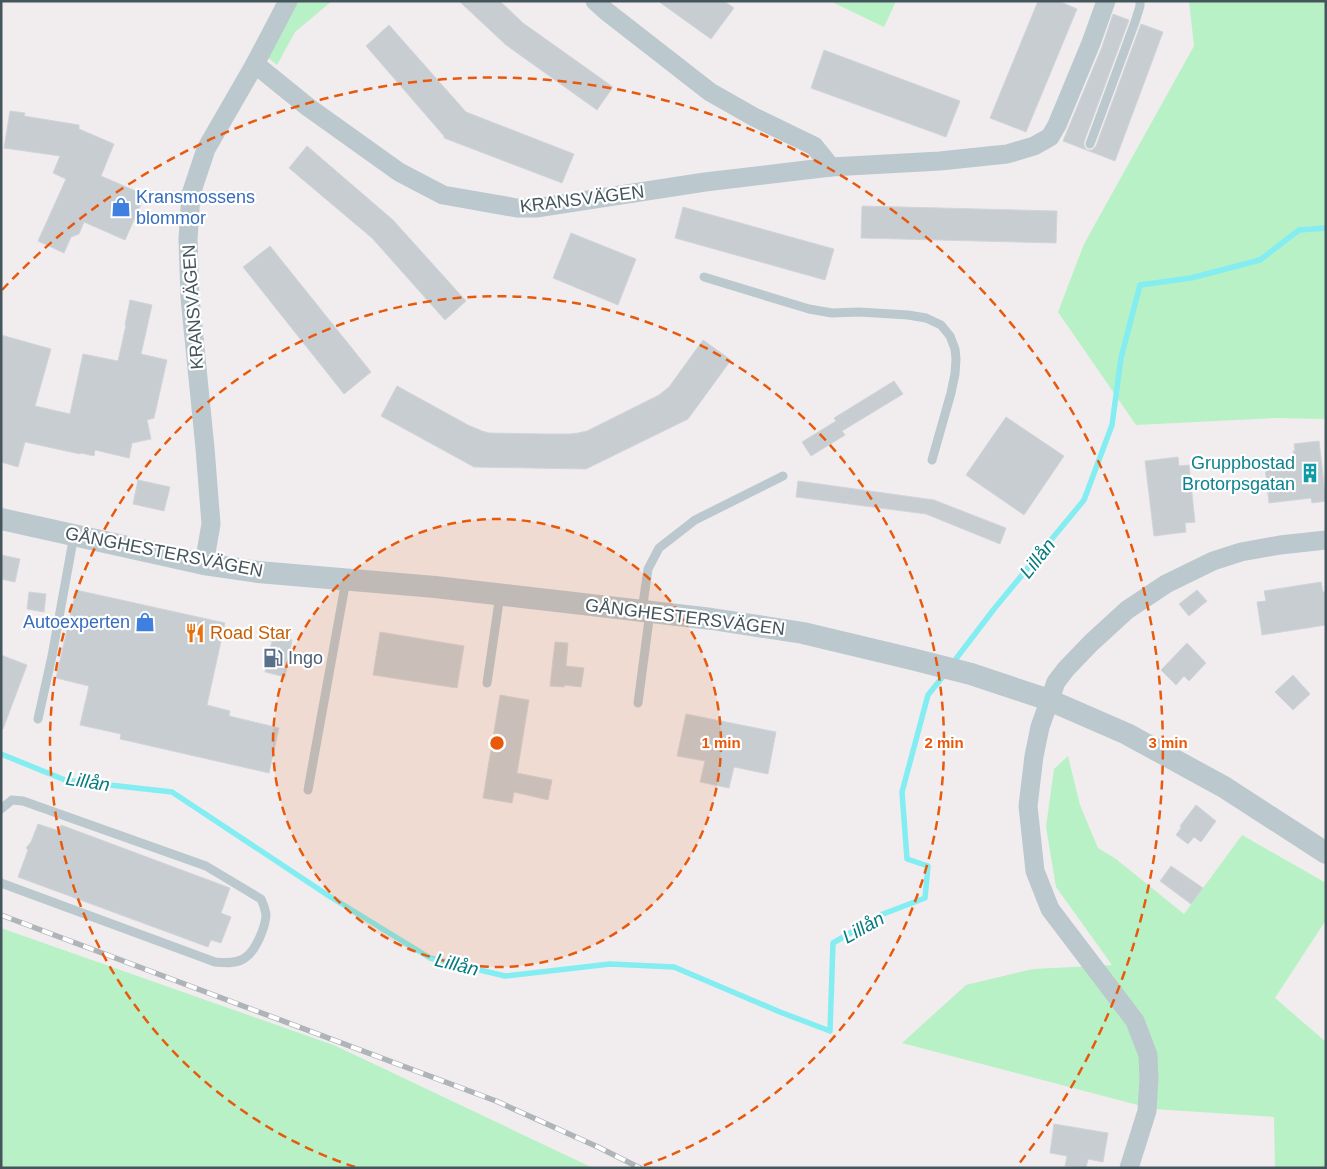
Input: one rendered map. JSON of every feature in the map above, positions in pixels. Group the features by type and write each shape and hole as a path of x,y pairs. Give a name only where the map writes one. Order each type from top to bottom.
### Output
{"street":[{"name":"KRANSVÄGEN","path":"204,564 211,524 190,298 188,239 191,194 206,148 255,64 288,1"},
{"path":"595,1 614,18 710,92 754,117 814,146 830,167"},
{"name":"KRANSVÄGEN","path":"255,64 308,107 398,172 443,195 474,202 517,208 536,208 706,182 830,167 940,161 1007,154 1034,146 1050,137 1057,125 1106,1"},
{"name":"GÅNGHESTERSVÄGEN","path":"1,519 204,564 258,572 435,587 712,619 803,633 912,659 971,674 1049,700 1126,734 1224,787 1326,853"},
{"path":"1129,1168 1146,1111 1149,1078 1148,1055 1135,1021 1050,910 1035,872 1028,806 1034,756 1040,727 1056,682 1091,642 1126,610 1166,584 1213,561 1241,552 1326,540"}],"lane":[{"path":"1090,144 1135,22 1140,1"},
{"path":"704,277 809,309 832,313 859,312 908,315 926,318 941,325 950,336 955,349 956,359 951,393 932,460"},
{"path":"638,703 648,569 659,548 695,520 783,476"},
{"path":"38,719 52,656 74,535"},
{"path":"308,790 346,580"},
{"path":"487,683 500,595"},
{"path":"1,809 12,800 23,801 206,866 261,899 266,913 264,927 257,944 246,957 231,963 215,962 1,883"}],"green space":[{"path":"298,1 332,1 295,32 277,65 266,56"},
{"path":"830,1 896,1 884,27"},
{"path":"1189,1 1326,1 1326,419 1276,418 1136,425 1058,312 1084,244 1194,46"},
{"path":"1068,756 1080,805 1098,848 1116,859 1184,914 1242,835 1326,883 1326,920 1275,998 1326,1042 1326,1168 1275,1168 1274,1117 1153,1109 902,1043 966,985 1033,969 1112,965 1056,887 1046,827 1054,769"},
{"path":"1,928 336,1046 593,1168 1,1168"}],"building":[{"path":"459,1 500,1 523,23 613,87 597,110 506,45"},
{"path":"658,1 724,1 734,8 711,39"},
{"path":"1038,1 1059,1 1077,9 1026,132 990,118"},
{"path":"1113,14 1129,20 1084,142 1087,150 1092,150 1096,146 1141,24 1163,32 1115,161 1063,141 1102,47"},
{"path":"389,25 466,112 574,154 562,183 444,138 366,46"},
{"path":"824,50 960,101 946,137 811,88"},
{"path":"10,111 25,113 24,116 79,125 79,129 114,144 101,176 145,195 125,240 84,222 79,234 71,237 64,253 38,241 66,179 53,173 60,156 4,148"},
{"path":"307,146 393,220 466,301 445,320 372,238 289,168"},
{"path":"862,206 1057,211 1056,243 861,238"},
{"path":"683,207 834,249 825,280 675,238"},
{"path":"571,233 636,259 618,305 553,278"},
{"path":"270,246 371,372 344,394 243,267"},
{"path":"130,300 152,305 141,354 167,360 154,418 147,420 151,439 132,443 129,458 95,450 94,456 80,454 25,442 18,467 1,462 1,335 51,349 35,406 70,414 83,354 118,361"},
{"path":"703,340 731,360 688,419 586,469 474,467 381,416 397,386 468,425 489,433 570,434 587,431 659,395 669,387"},
{"path":"894,381 903,394 842,431 845,435 811,456 802,442 836,421 834,418"},
{"path":"1006,417 1064,456 1024,515 966,475"},
{"name":"Gruppbostad Brotorpsgatan","path":"1319,441 1326,501 1312,503 1311,498 1269,503 1265,468 1295,465 1294,444"},
{"path":"1178,457 1179,466 1189,465 1195,522 1185,523 1186,532 1154,536 1145,461"},
{"path":"138,480 170,487 164,511 133,504"},
{"path":"798,481 934,500 1006,528 1000,544 926,514 796,497"},
{"path":"1,555 20,559 15,582 1,579"},
{"path":"1321,582 1323,592 1326,592 1326,625 1262,635 1257,602 1266,601 1264,591"},
{"path":"76,590 225,623 207,705 230,711 229,716 279,728 269,773 120,739 121,734 80,725 89,686 56,678"},
{"path":"1197,590 1207,601 1189,616 1179,604"},
{"path":"29,592 46,594 44,612 27,609"},
{"path":"380,632 464,646 457,688 373,675"},
{"path":"273,636 292,640 285,677 265,672"},
{"path":"555,642 568,643 566,666 584,668 581,687 550,686"},
{"path":"1187,643 1206,663 1189,681 1184,676 1176,685 1161,670"},
{"path":"1,655 27,665 3,729 1,729"},
{"path":"1293,675 1310,694 1293,710 1275,692"},
{"path":"500,695 529,700 517,773 552,780 548,800 514,792 512,803 483,798"},
{"path":"686,714 776,732 768,774 734,767 729,788 700,782 705,761 677,756"},
{"path":"1196,805 1216,821 1201,842 1194,837 1188,844 1176,835 1181,828 1180,826"},
{"path":"38,824 59,831 61,825 230,888 221,913 231,917 221,943 211,940 208,947 18,877 28,850 26,848 31,842"},
{"path":"1171,866 1203,888 1191,904 1160,881"},
{"path":"1054,1124 1108,1133 1103,1162 1088,1159 1086,1168 1065,1166 1067,1156 1050,1153"}],"waterway":[{"name":"Lillån","path":"952,664 994,609 1084,500 1112,425 1121,358 1140,285 1191,278 1260,260 1299,230 1326,228"},
{"name":"Lillån","path":"1,754 65,780 172,792 329,896 430,958 505,976 610,964 674,967 830,1031 833,943 883,914 925,898 928,866 907,859 902,792 928,695 945,674"}],"railway":[{"path":"1,915 496,1101 640,1168"}],"place":[{"name":"Kransmossens blommor","path":"121,207"},
{"name":"Gruppbostad Brotorpsgatan","path":"1310,473"},
{"name":"Autoexperten","path":"145,622"},
{"name":"Road Star","path":"195,633"},
{"name":"Ingo","path":"273,658"}]}
